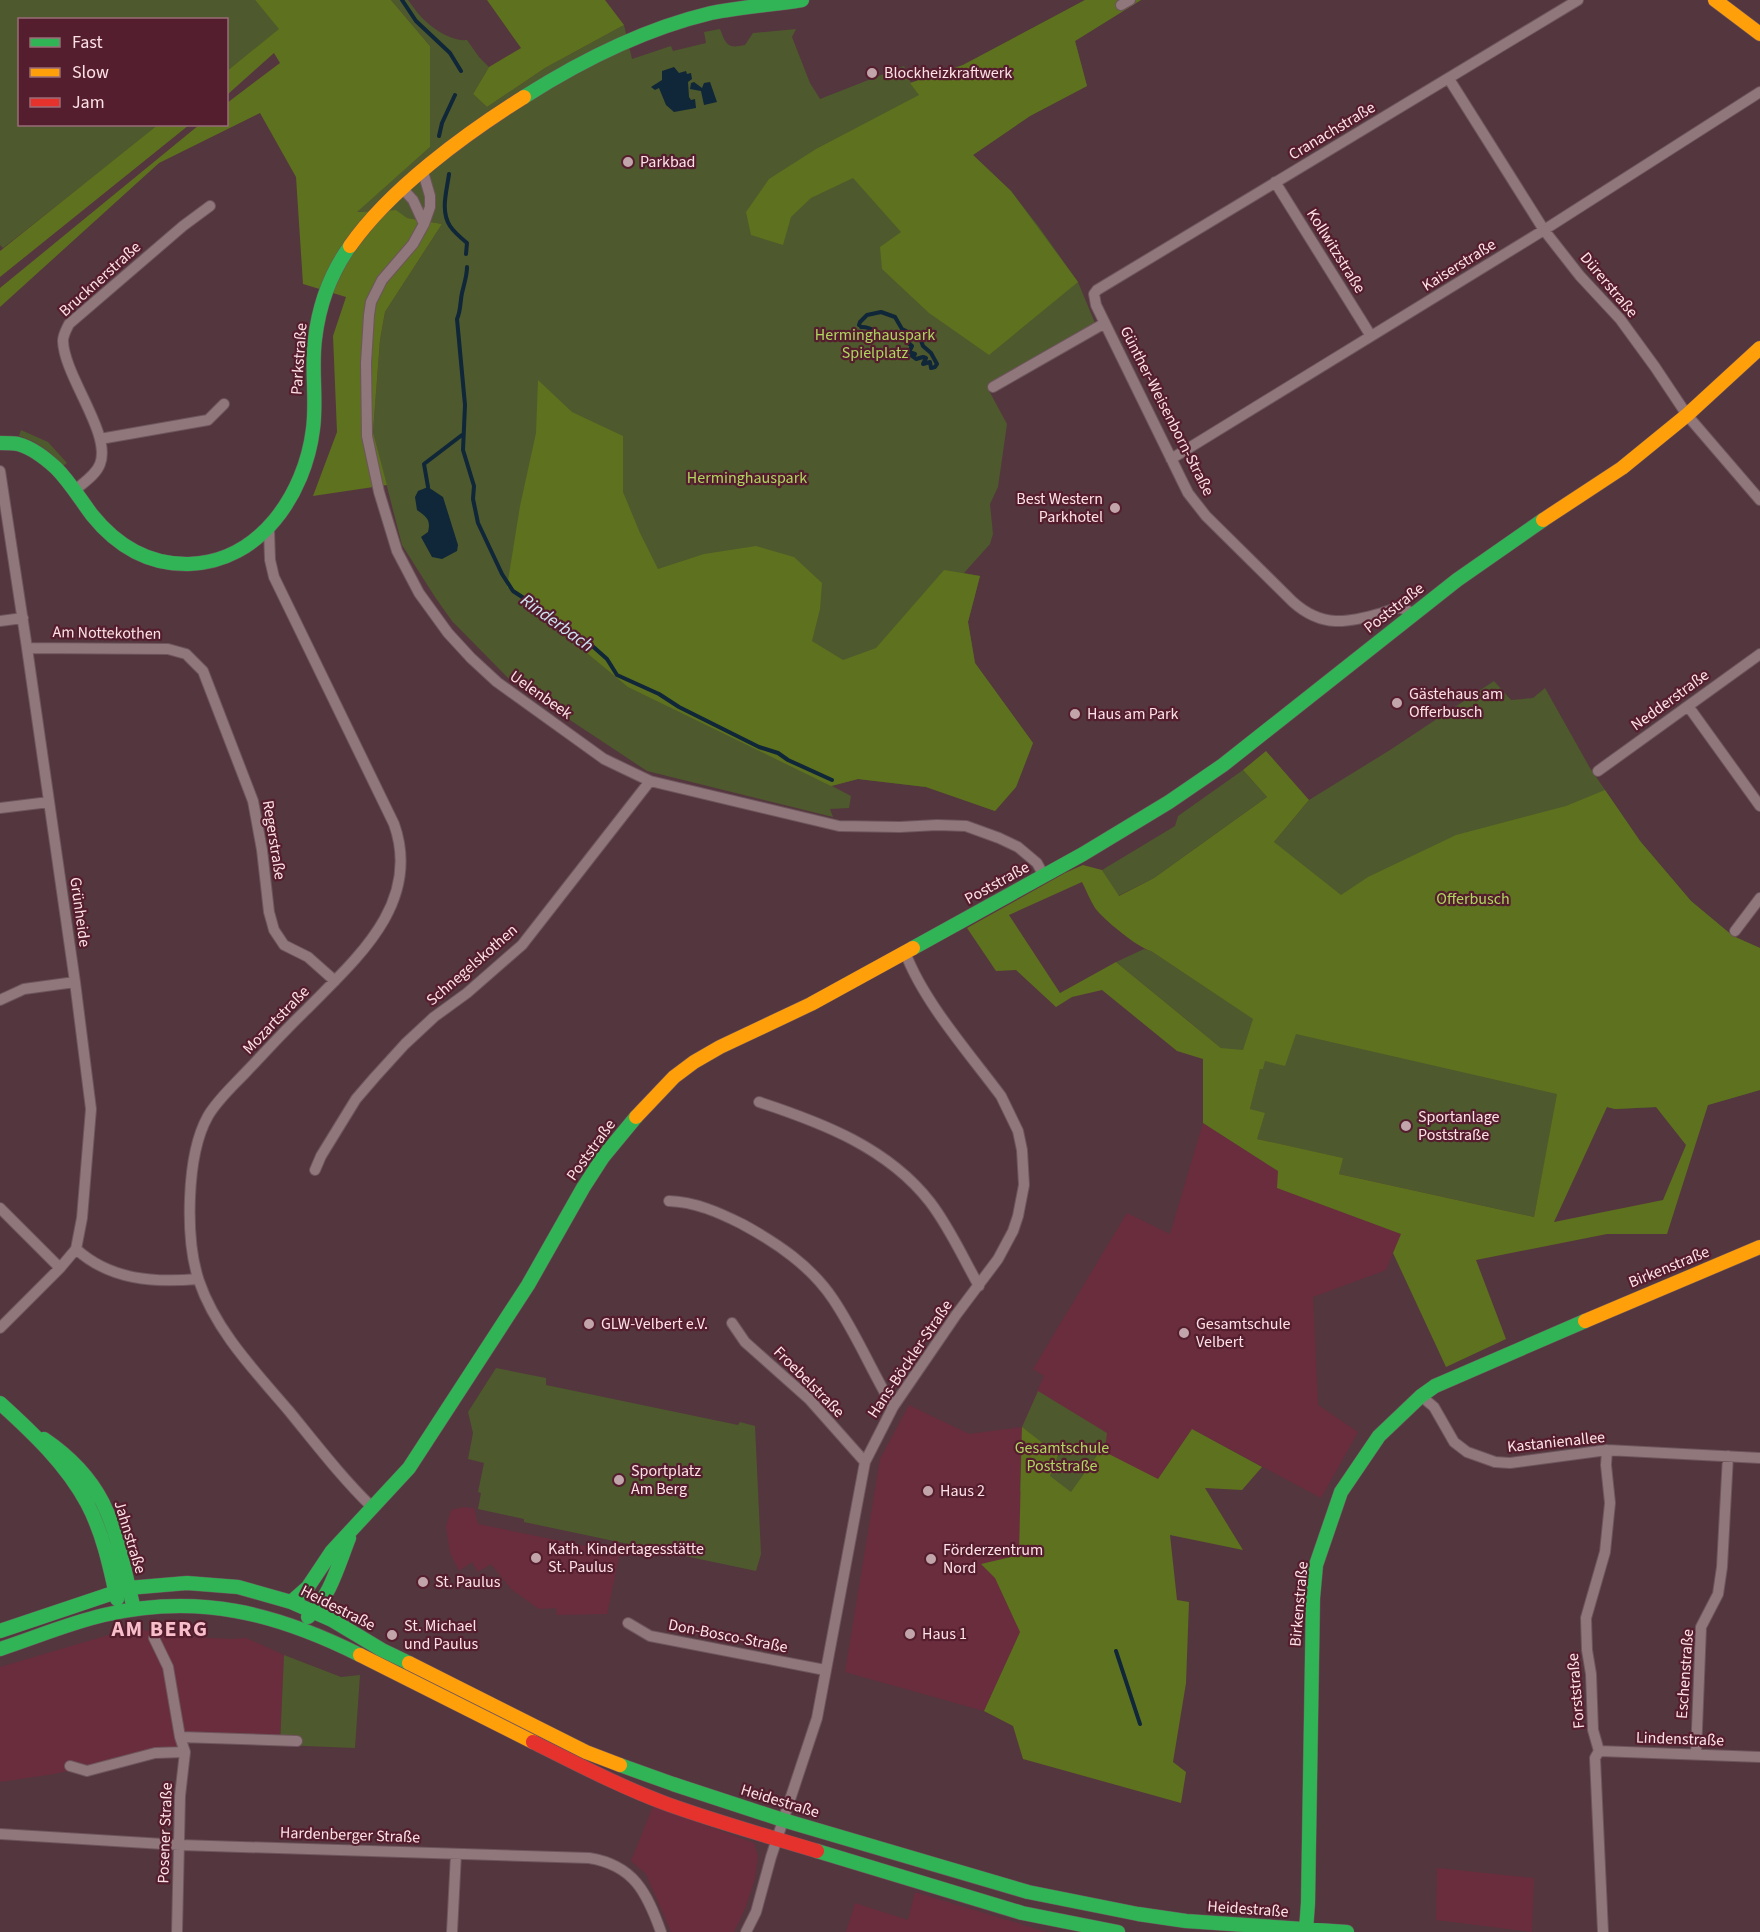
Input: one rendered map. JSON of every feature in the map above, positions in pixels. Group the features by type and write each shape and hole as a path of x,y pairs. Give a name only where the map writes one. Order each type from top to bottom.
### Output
{"street":[{"name":"Parkstraße","path":"0,443 9,442 33,451 56,467 102,526 118,542 136,554 172,564 210,562 242,550 269,529 297,488 308,458 314,428 314,335 322,304 338,265 383,207 423,172 506,107 537,87 613,47 659,29 726,10 802,0"},
{"name":"Cranachstraße","path":"1101,288 1578,0"},
{"path":"1715,0 1760,34"},
{"name":"Dürerstraße","path":"1449,79 1544,230 1580,276 1620,319 1687,415 1760,500"},
{"name":"Kaiserstraße","path":"1171,459 1544,230 1760,92"},
{"name":"Uelenbeek","path":"423,172 430,196 430,207 409,249 382,280 371,302 366,363 367,435 379,492 397,550 419,593 448,633 497,682 604,759 650,781 839,826 966,826 1018,847 1037,863 1044,876"},
{"name":"Kollwitzstraße","path":"1275,182 1371,336"},
{"path":"403,189 413,200 423,224"},
{"name":"Brucknerstraße","path":"74,490 93,474 99,466 102,455 100,439 64,350 63,334 69,324 183,226 210,206"},
{"name":"Günther-Weisenborn-Straße","path":"1101,288 1094,294 1094,300 1188,493 1206,516 1301,609 1324,621 1350,621 1403,608 1412,614"},
{"path":"993,387 1105,323"},
{"name":"Poststraße","path":"291,1602 308,1587 332,1551 409,1468 528,1285 603,1156 674,1077 720,1047 811,1004 1044,876 1159,808 1223,765 1457,580 1622,468 1687,415 1760,348"},
{"path":"100,439 208,420 224,404"},
{"name":"Grünheide","path":"0,471 75,982 91,1109 82,1218 76,1249 0,1328"},
{"name":"Mozartstraße","path":"269,529 270,560 274,577 386,804 400,842 402,856 399,884 381,927 334,981 225,1094 208,1116 199,1139 193,1165 190,1213 192,1245 198,1279 215,1315 232,1343 372,1507"},
{"path":"0,621 22,618"},
{"name":"Am Nottekothen","path":"27,648 168,649 186,654"},
{"name":"Regerstraße","path":"186,654 203,671 253,801 262,850 269,912 274,930 284,945 308,957 334,981"},
{"name":"Nedderstraße","path":"1598,771 1760,654"},
{"path":"1688,706 1760,806"},
{"name":"Schnegelskothen","path":"315,1170 321,1156 356,1100 375,1077 427,1024 522,945 650,781"},
{"path":"0,808 49,802"},
{"path":"1736,932 1760,898"},
{"name":"Hans-Böckler-Straße","path":"746,1932 756,1912 777,1839 817,1718 865,1462 893,1407 1002,1252 1018,1216 1024,1185 1022,1150 1018,1131 1001,1096 923,991 905,952"},
{"path":"0,1000 24,988 75,982"},
{"path":"759,1102 844,1134 893,1164 907,1176 941,1218 979,1286"},
{"path":"669,1201 686,1202 705,1207 736,1221 766,1237 803,1265 832,1298 893,1407"},
{"path":"0,1208 60,1268"},
{"name":"Birkenstraße","path":"1305,1931 1308,1903 1312,1598 1316,1565 1324,1538 1341,1492 1356,1468 1392,1422 1435,1386 1760,1247"},
{"path":"76,1249 88,1260 114,1272 141,1280 198,1279"},
{"name":"Froebelstraße","path":"732,1323 745,1342 809,1399 865,1462"},
{"name":"Kastanienallee","path":"1421,1396 1434,1407 1454,1442 1467,1452 1495,1462 1510,1463 1607,1450 1760,1458"},
{"name":"Jahnstraße","path":"0,1403 22,1423 78,1488 88,1505 105,1553 122,1590 127,1610"},
{"name":"Forststraße","path":"1604,1932 1595,1758 1599,1751 1593,1730 1586,1618 1605,1552 1610,1503 1606,1465 1607,1450"},
{"name":"Eschenstraße","path":"1696,1754 1701,1627 1718,1594 1722,1567 1728,1456"},
{"name":"Poststraße","path":"314,1612 324,1597 352,1529"},
{"name":"Heidestraße","path":"0,1631 122,1590 188,1583 238,1587 291,1602 338,1623 382,1650 586,1752 672,1784 783,1820 1028,1892 1148,1916 1305,1931 1347,1932"},
{"name":"Heidestraße","path":"0,1649 127,1610 170,1605 206,1606 245,1611 324,1637 580,1766 665,1803 716,1821 1022,1913 1118,1932"},
{"path":"292,1625 314,1612"},
{"name":"Don-Bosco-Straße","path":"628,1623 650,1636 825,1670"},
{"name":"Posener Straße","path":"154,1638 168,1667 180,1737 185,1752 180,1797 177,1932"},
{"path":"180,1737 297,1741"},
{"name":"Lindenstraße","path":"1599,1751 1760,1757"},
{"path":"70,1766 87,1771 155,1753 185,1752"},
{"name":"Hardenberger Straße","path":"0,1834 180,1845 589,1858 608,1863 626,1872 641,1888 661,1932"},
{"path":"452,1932 456,1854"}],"shaded area":[{"name":"Gesamtschule Velbert","path":"1203,1123 1278,1171 1278,1188 1401,1234 1386,1270 1313,1297 1318,1405 1358,1432 1321,1498 1192,1429 1158,1479 1019,1555 982,1564 995,1578 1020,1632 984,1711 845,1672 880,1459 909,1405 969,1434 1022,1427 1044,1376 1033,1369 1127,1213 1170,1234"},
{"name":"Kath. Kindertagesstätte St. Paulus","path":"463,1507 474,1508 478,1524 620,1553 607,1614 557,1615 556,1608 539,1609 511,1589 491,1564 478,1572 472,1562 459,1571 450,1553 446,1526 451,1510"},
{"path":"136,1627 158,1635 246,1638 284,1655 280,1745 177,1739 178,1746 54,1774 0,1782 0,1667"},
{"path":"653,1806 754,1843 758,1857 755,1878 745,1909 734,1932 671,1932 646,1874 631,1861"},
{"path":"1437,1868 1534,1878 1532,1932 1436,1920"},
{"path":"915,1892 1048,1932 846,1932 855,1903 908,1920"}],"green space":[{"path":"0,0 255,0 280,29 228,70 228,18 18,18 18,126 158,126 3,248 0,245"},
{"path":"255,0 391,0 430,46 430,147 357,212 396,210 407,218 442,224 385,312 380,340 373,432 387,485 313,496 337,432 333,336 346,297 303,284 296,177 260,113 159,163 0,307 0,288 198,126 228,126 228,102 280,63 274,53 228,94 228,70 279,29"},
{"name":"Herminghauspark","path":"391,0 408,0 421,17 439,32 460,40 467,40 489,67 473,94 487,107 545,68 624,25 632,59 671,46 673,51 706,43 704,32 720,29 726,42 735,46 745,45 753,33 796,29 792,37 810,83 820,99 904,66 911,83 963,65 1085,0 1141,0 1075,41 1087,86 1030,116 973,155 1011,191 1039,227 1078,282 1095,323 987,387 1007,424 998,487 990,504 993,534 990,544 964,573 980,576 968,622 975,663 1033,743 1016,787 995,811 926,787 858,779 832,786 851,796 849,808 830,809 833,817 647,771 511,681 452,621 402,545 373,432 380,340 385,312 442,224 406,218 395,210 356,212 430,147 430,46"},
{"path":"487,0 605,0 624,25 545,68 487,107 473,94 489,67 521,48"},
{"path":"1085,0 1141,0 1075,41 1087,86 1030,116 973,155 1011,191 1078,282 989,355 929,313 882,269 880,247 901,232 853,178 811,198 791,217 783,245 751,235 746,212 769,179 816,149 919,95 910,83 963,65"},
{"path":"156,126 188,126 0,277 0,251"},
{"path":"538,380 572,412 623,436 623,492 658,569 704,554 756,546 794,557 822,583 820,609 812,641 843,660 876,648 944,570 980,576 968,622 975,663 1033,743 1016,787 995,811 926,787 858,779 831,786 628,687 507,587 520,506 536,433"},
{"path":"21,430 48,442 67,463 63,466 43,448 19,436"},
{"name":"Offerbusch","path":"1494,681 1511,700 1533,698 1545,688 1590,768 1640,841 1691,901 1733,936 1760,948 1760,1090 1708,1105 1615,1109 1558,1094 1534,1217 1339,1174 1342,1158 1257,1139 1250,1109 1260,1068 1221,1048 1116,962 1144,949 1151,951 1254,1019 1274,842 1309,800"},
{"name":"Offerbusch","path":"1266,751 1309,800 1274,842 1341,895 1368,877 1456,835 1566,806 1605,790 1640,841 1691,901 1733,936 1760,948 1760,1090 1708,1105 1667,1234 1607,1234 1476,1260 1506,1339 1446,1367 1393,1253 1401,1234 1277,1188 1278,1171 1203,1123 1203,1059 1177,1051 1102,990 1072,997 1056,1007 1016,970 996,971 967,928 1083,865 1102,870 1119,896 1154,878 1267,797 1243,770","holes":["1082,882 1095,908 1121,933 1253,1019 1243,1050 1221,1048 1116,962 1060,993 1009,915","1296,1034 1557,1094 1534,1217 1339,1174 1343,1158 1257,1139 1265,1113 1250,1109 1260,1069 1263,1069 1265,1061 1285,1066","1607,1107 1615,1109 1656,1107 1686,1145 1663,1200 1554,1222"]},
{"path":"1243,770 1267,797 1154,878 1118,896 1102,870 1175,826 1178,816"},
{"name":"Sportplatz Am Berg","path":"496,1368 546,1378 546,1385 738,1425 740,1422 755,1426 761,1554 756,1571 524,1522 524,1519 478,1509 481,1493 478,1492 484,1463 468,1459 473,1433 468,1412"},
{"name":"Gesamtschule Poststraße","path":"1038,1391 1107,1433 1096,1523 1020,1491 1022,1427"},
{"path":"1022,1427 1058,1455 1050,1476 1071,1492 1101,1450 1158,1479 1192,1429 1262,1467 1242,1490 1205,1488 1243,1550 1170,1535 1177,1600 1189,1602 1186,1683 1173,1762 1186,1772 1181,1803 1023,1759 1013,1726 984,1711 1020,1632 995,1578 981,1564 1019,1555"},
{"path":"284,1655 341,1677 360,1675 355,1748 280,1745"}],"water":[{"path":"674,67 679,73 686,71 687,74 691,73 692,79 688,82 689,97 691,100 695,99 696,108 674,112 666,105 659,88 655,90 651,87 662,80 662,71"},
{"path":"694,82 702,88 704,83 710,82 717,102 704,105 701,91 690,89 691,83"},
{"path":"428,487 443,497 458,545 457,551 442,559 432,557 421,537 428,532 429,524 426,517 417,510 415,497 418,491"}],"waterway":[{"name":"Rinderbach","path":"402,0 416,21 450,53 461,71"},
{"name":"Rinderbach","path":"439,136 442,123 455,95"},
{"name":"Rinderbach","path":"449,174 445,214 452,228 467,243 466,254"},
{"name":"Rinderbach","path":"467,267 457,319 465,405 463,450 474,486 473,499 478,523 502,574 513,591 533,604 547,619 566,632 589,643 607,659 617,675 659,694 679,707 759,747 778,753 832,780"},
{"path":"859,325 867,315 881,312 895,317 902,329 920,338 923,346 931,353 937,364 931,368 930,362 923,364 926,358 916,359 912,356 915,354 909,352 912,346 902,339 861,327"},
{"path":"428,487 424,464 462,435"},
{"name":"Rinderbach","path":"1116,1651 1140,1724"}],"traffic: fast":[{"path":"524,97 591,58 662,28 711,13 802,0"},
{"path":"0,443 23,446 48,461 66,479 102,526 135,552 160,561 189,564 214,560 237,551 257,538 275,520 289,500 300,477 313,429 314,350 319,314 331,279 350,246"},
{"path":"913,948 1083,854 1169,802 1223,765 1457,580 1543,520"},
{"path":"291,1602 308,1587 332,1551 409,1468 528,1285 603,1157 636,1117"},
{"path":"1306,1930 1313,1598 1316,1565 1341,1492 1379,1436 1421,1396 1435,1386 1585,1321"},
{"path":"0,1403 48,1449 79,1489 93,1514 102,1538 117,1599"},
{"path":"44,1439 67,1457 98,1494 108,1514 122,1557 134,1609"},
{"path":"308,1617 328,1591 349,1538"},
{"path":"0,1631 128,1588 187,1583 238,1587 291,1602 332,1620 382,1650 409,1663"},
{"path":"0,1649 91,1618 139,1609 172,1606 236,1611 267,1618 329,1640 360,1655"},
{"path":"620,1765 783,1820 1028,1892 1186,1921 1347,1932"},
{"path":"817,1851 1022,1913 1118,1932"}],"traffic: slow":[{"path":"1715,0 1760,34"},
{"path":"350,246 386,204 430,164 524,97"},
{"path":"1543,520 1622,468 1687,415 1760,348"},
{"path":"636,1117 674,1077 694,1062 720,1047 811,1004 913,948"},
{"path":"1585,1321 1760,1247"},
{"path":"360,1655 533,1742"},
{"path":"409,1663 586,1752 620,1765"}],"traffic: jam":[{"path":"533,1742 616,1783 667,1804 817,1851"}],"place":[{"name":"Blockheizkraftwerk","path":"872,73"},
{"name":"Parkbad","path":"628,162"},
{"name":"Best Western Parkhotel","path":"1115,508"},
{"name":"Gästehaus am Offerbusch","path":"1397,703"},
{"name":"Haus am Park","path":"1075,714"},
{"name":"Sportanlage Poststraße","path":"1406,1126"},
{"name":"GLW-Velbert e.V.","path":"589,1324"},
{"name":"Gesamtschule Velbert","path":"1184,1333"},
{"name":"Sportplatz Am Berg","path":"619,1480"},
{"name":"Haus 2","path":"928,1491"},
{"name":"Kath. Kindertagesstätte St. Paulus","path":"536,1558"},
{"name":"Förderzentrum Nord","path":"931,1559"},
{"name":"St. Paulus","path":"423,1582"},
{"name":"Haus 1","path":"910,1634"},
{"name":"St. Michael und Paulus","path":"392,1635"}],"district":[{"name":"AM BERG","path":"160,1629"}],"park label":[{"name":"Herminghauspark Spielplatz","path":"875,344"}]}
